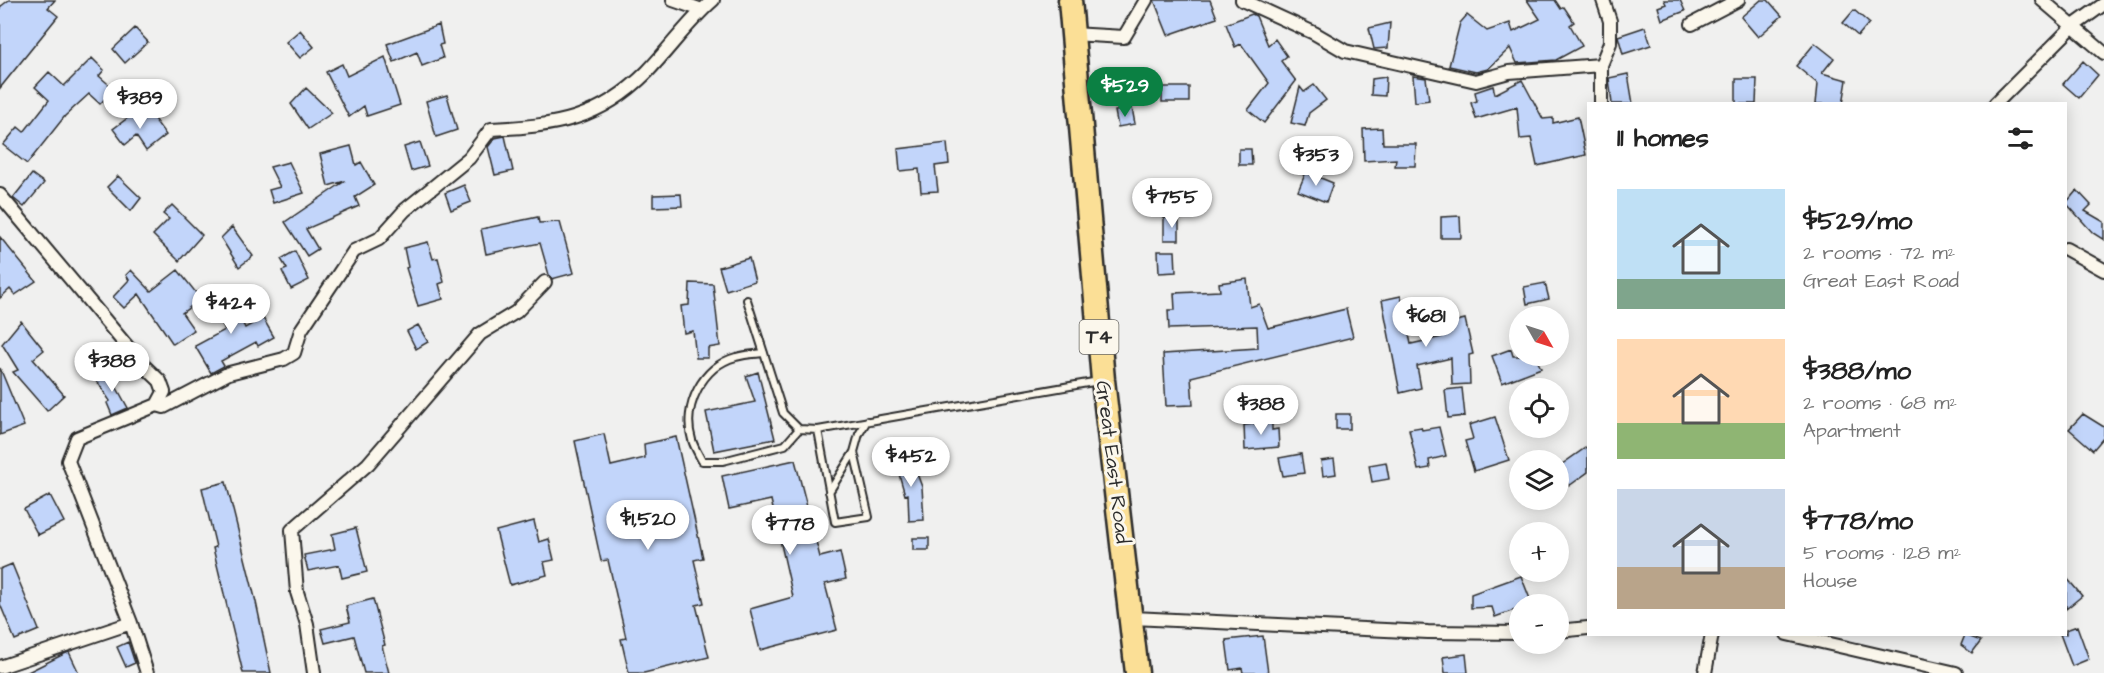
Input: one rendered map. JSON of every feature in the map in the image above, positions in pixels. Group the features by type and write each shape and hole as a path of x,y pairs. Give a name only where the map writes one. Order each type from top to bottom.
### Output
{"highway":[{"name":"Great East Road","path":"1070,0 1103,380 1133,618 1137,673"}],"street":[{"path":"673,0 702,10"},
{"path":"147,673 131,623 68,461 77,438 157,405 164,407 229,373 284,359 294,352 301,330 354,251 379,239 405,210 469,158 491,129 549,126 593,112 647,72 713,0"},
{"path":"1072,34 1124,37 1146,0"},
{"path":"1242,0 1314,33 1345,51 1476,81 1509,72 1601,65"},
{"path":"1601,102 1601,65 1610,43 1610,21 1603,0"},
{"path":"1692,24 1738,0"},
{"path":"2042,0 2104,52"},
{"path":"1997,102 2072,27 2104,4"},
{"path":"0,195 141,363 160,381 164,392 157,405"},
{"path":"2067,250 2104,270"},
{"path":"314,673 307,624 297,592 292,530 368,464 480,334 516,312 545,282"},
{"path":"1133,618 1428,632 1509,633"},
{"path":"0,667 131,623"},
{"path":"1569,630 1587,628"},
{"path":"1705,673 1712,636"},
{"path":"1796,636 1956,673"}],"lane":[{"path":"747,300 783,413 799,429 818,430 1103,380"},
{"path":"764,353 734,357 717,367 697,387 691,409 691,439 702,462 723,461 785,445 799,429"},
{"path":"829,492 854,452 867,420"},
{"path":"818,430 835,522 869,517 854,452"}],"building":[{"path":"9,0 55,0 48,8 58,16 0,88 0,7"},
{"path":"1154,0 1210,0 1217,18 1168,35"},
{"path":"1527,0 1555,0 1561,9 1564,7 1574,22 1570,25 1582,46 1556,60 1517,63 1510,48 1488,69 1476,72 1449,66 1460,23 1467,15 1487,31 1510,23 1513,32 1540,19"},
{"path":"1664,0 1680,0 1685,11 1662,20 1658,7 1666,4"},
{"path":"1761,0 1768,0 1782,16 1758,37 1741,17"},
{"path":"1854,10 1869,23 1858,36 1843,23"},
{"path":"1252,14 1256,16 1268,45 1275,39 1287,56 1281,61 1296,81 1264,123 1248,110 1269,83 1241,44 1235,47 1226,24"},
{"path":"1390,23 1388,48 1374,49 1369,28"},
{"path":"439,25 443,44 439,45 443,58 422,66 417,52 394,62 387,44"},
{"path":"1645,27 1651,45 1623,54 1618,36"},
{"path":"135,28 148,42 125,63 113,49"},
{"path":"300,30 314,47 300,58 286,42"},
{"path":"1815,43 1834,58 1822,73 1847,80 1843,102 1816,102 1818,84 1796,66"},
{"path":"385,57 400,105 367,116 364,106 349,117 326,72 342,64 347,76"},
{"path":"92,58 104,70 99,76 114,89 100,104 89,94 65,116 27,164 3,145 18,127 24,132 49,100 35,87 49,72 64,86"},
{"path":"2083,61 2098,75 2079,98 2063,84"},
{"path":"1628,74 1633,102 1612,102 1609,78"},
{"path":"1413,76 1426,78 1429,100 1415,102"},
{"path":"1386,77 1385,96 1371,95 1372,79"},
{"path":"1736,79 1757,79 1756,102 1736,102"},
{"path":"1522,80 1543,119 1553,118 1553,123 1578,117 1586,155 1537,166 1531,138 1520,139 1517,107 1476,119 1471,103 1477,101 1475,92 1493,86 1495,94"},
{"path":"1314,85 1326,100 1309,113 1305,126 1291,123 1300,87 1304,92"},
{"path":"1162,87 1189,87 1189,102 1162,102"},
{"path":"306,88 332,113 308,129 291,104"},
{"path":"447,95 457,130 436,137 426,101"},
{"path":"141,108 146,115 149,112 166,135 146,151 136,136 125,145 113,129"},
{"path":"1132,108 1135,124 1118,127 1115,111"},
{"path":"1382,128 1383,144 1416,144 1415,166 1395,166 1396,159 1364,161 1363,129"},
{"path":"505,136 513,171 495,175 488,147 495,138"},
{"path":"420,142 428,166 411,171 404,147"},
{"path":"947,143 949,164 935,166 938,191 921,192 919,169 900,171 898,149"},
{"path":"351,146 356,165 361,162 374,185 355,197 359,206 306,229 318,249 307,256 285,222 345,181 328,186 320,154"},
{"path":"1239,149 1251,149 1252,165 1239,165"},
{"path":"289,162 304,193 273,203 269,190 280,187 270,167"},
{"path":"1306,172 1333,183 1326,202 1298,191"},
{"path":"32,174 44,183 24,207 13,198"},
{"path":"118,176 141,198 131,211 107,187"},
{"path":"464,185 471,202 451,210 445,193"},
{"path":"2077,190 2091,205 2085,211 2104,222 2104,240 2093,233 2067,202"},
{"path":"681,194 682,206 653,207 653,195"},
{"path":"172,205 202,235 179,261 153,235 169,219 163,214"},
{"path":"1460,216 1461,238 1441,238 1441,217"},
{"path":"538,217 539,223 560,222 574,273 552,279 540,243 486,254 481,229"},
{"path":"1179,217 1179,240 1164,240 1164,218"},
{"path":"232,227 253,256 239,267 221,238"},
{"path":"0,237 36,281 15,295 10,289 0,298"},
{"path":"428,242 433,259 438,258 444,282 439,284 443,299 418,306 406,268 408,267 404,248"},
{"path":"295,251 309,280 291,289 282,271 287,269 281,259"},
{"path":"1158,251 1175,251 1176,272 1159,273"},
{"path":"749,258 755,281 726,290 719,267"},
{"path":"131,270 151,291 178,270 201,299 182,313 194,330 173,344 139,294 124,308 113,297 129,280 126,275"},
{"path":"1247,279 1250,307 1259,304 1268,328 1346,309 1353,337 1191,377 1193,405 1166,406 1163,354 1258,348 1257,326 1169,329 1168,310 1175,310 1174,293 1220,291 1219,283"},
{"path":"690,283 713,284 720,346 708,348 708,358 696,358 693,331 684,333 681,306 689,305"},
{"path":"1545,283 1549,299 1527,304 1524,287"},
{"path":"228,292 245,328 263,318 274,337 258,346 256,342 221,361 224,366 211,373 195,346 225,330 211,300"},
{"path":"1401,296 1411,344 1442,337 1440,325 1465,319 1473,354 1469,355 1470,384 1452,385 1451,358 1417,366 1421,388 1400,393 1382,300"},
{"path":"21,321 44,350 33,359 64,395 47,411 13,372 18,370 2,344"},
{"path":"418,325 428,342 416,349 407,331"},
{"path":"1509,350 1509,366 1540,366 1541,368 1509,378 1509,380 1502,383 1492,356"},
{"path":"0,368 24,426 0,435"},
{"path":"107,370 128,408 112,415 107,403 110,401 95,378"},
{"path":"758,372 775,439 714,451 706,412 755,402 746,376"},
{"path":"1462,388 1465,416 1448,418 1445,390"},
{"path":"1336,414 1350,414 1350,429 1336,429"},
{"path":"2083,414 2104,427 2104,437 2093,450 2069,429"},
{"path":"1495,417 1509,460 1474,471 1465,441 1473,439 1469,425"},
{"path":"1272,422 1272,430 1278,429 1279,447 1245,450 1244,425"},
{"path":"1421,427 1422,430 1439,427 1446,456 1429,460 1430,468 1418,470 1409,429"},
{"path":"604,434 611,466 645,458 644,444 676,437 703,558 694,560 704,603 696,605 709,657 644,673 629,673 621,639 626,638 608,560 601,561 575,441"},
{"path":"1587,447 1587,473 1569,486 1569,459"},
{"path":"1301,454 1304,473 1283,476 1279,458"},
{"path":"910,455 922,487 924,520 909,521 908,494 905,495 895,460"},
{"path":"1334,459 1336,474 1323,476 1321,461"},
{"path":"795,460 820,557 840,552 846,579 825,584 837,630 760,650 750,609 793,597 771,500 729,509 722,476"},
{"path":"1386,462 1389,479 1372,482 1369,465"},
{"path":"226,482 271,673 243,673 213,548 216,547 202,488"},
{"path":"50,495 64,522 38,535 24,509"},
{"path":"534,521 539,542 549,539 554,560 544,562 547,575 510,585 496,531"},
{"path":"356,528 367,572 342,578 339,565 308,571 304,555 335,549 332,534"},
{"path":"913,538 929,538 929,550 913,550"},
{"path":"12,564 39,630 15,640 0,604 0,569"},
{"path":"2067,578 2082,596 2067,608"},
{"path":"1509,580 1523,582 1528,594 1509,594 1509,612 1495,617 1492,607 1471,608 1471,594"},
{"path":"373,599 385,645 382,646 389,673 364,673 354,636 325,643 321,629 350,622 346,606"},
{"path":"2077,626 2089,659 2072,666 2061,636 2067,636 2067,630"},
{"path":"1263,636 1268,673 1243,673 1242,668 1230,670 1226,640"},
{"path":"1965,636 1981,641 1972,653 1961,645"},
{"path":"128,642 135,663 126,667 117,647"},
{"path":"69,652 79,673 26,673 64,654"},
{"path":"1466,654 1468,673 1445,673 1443,657"}]}
